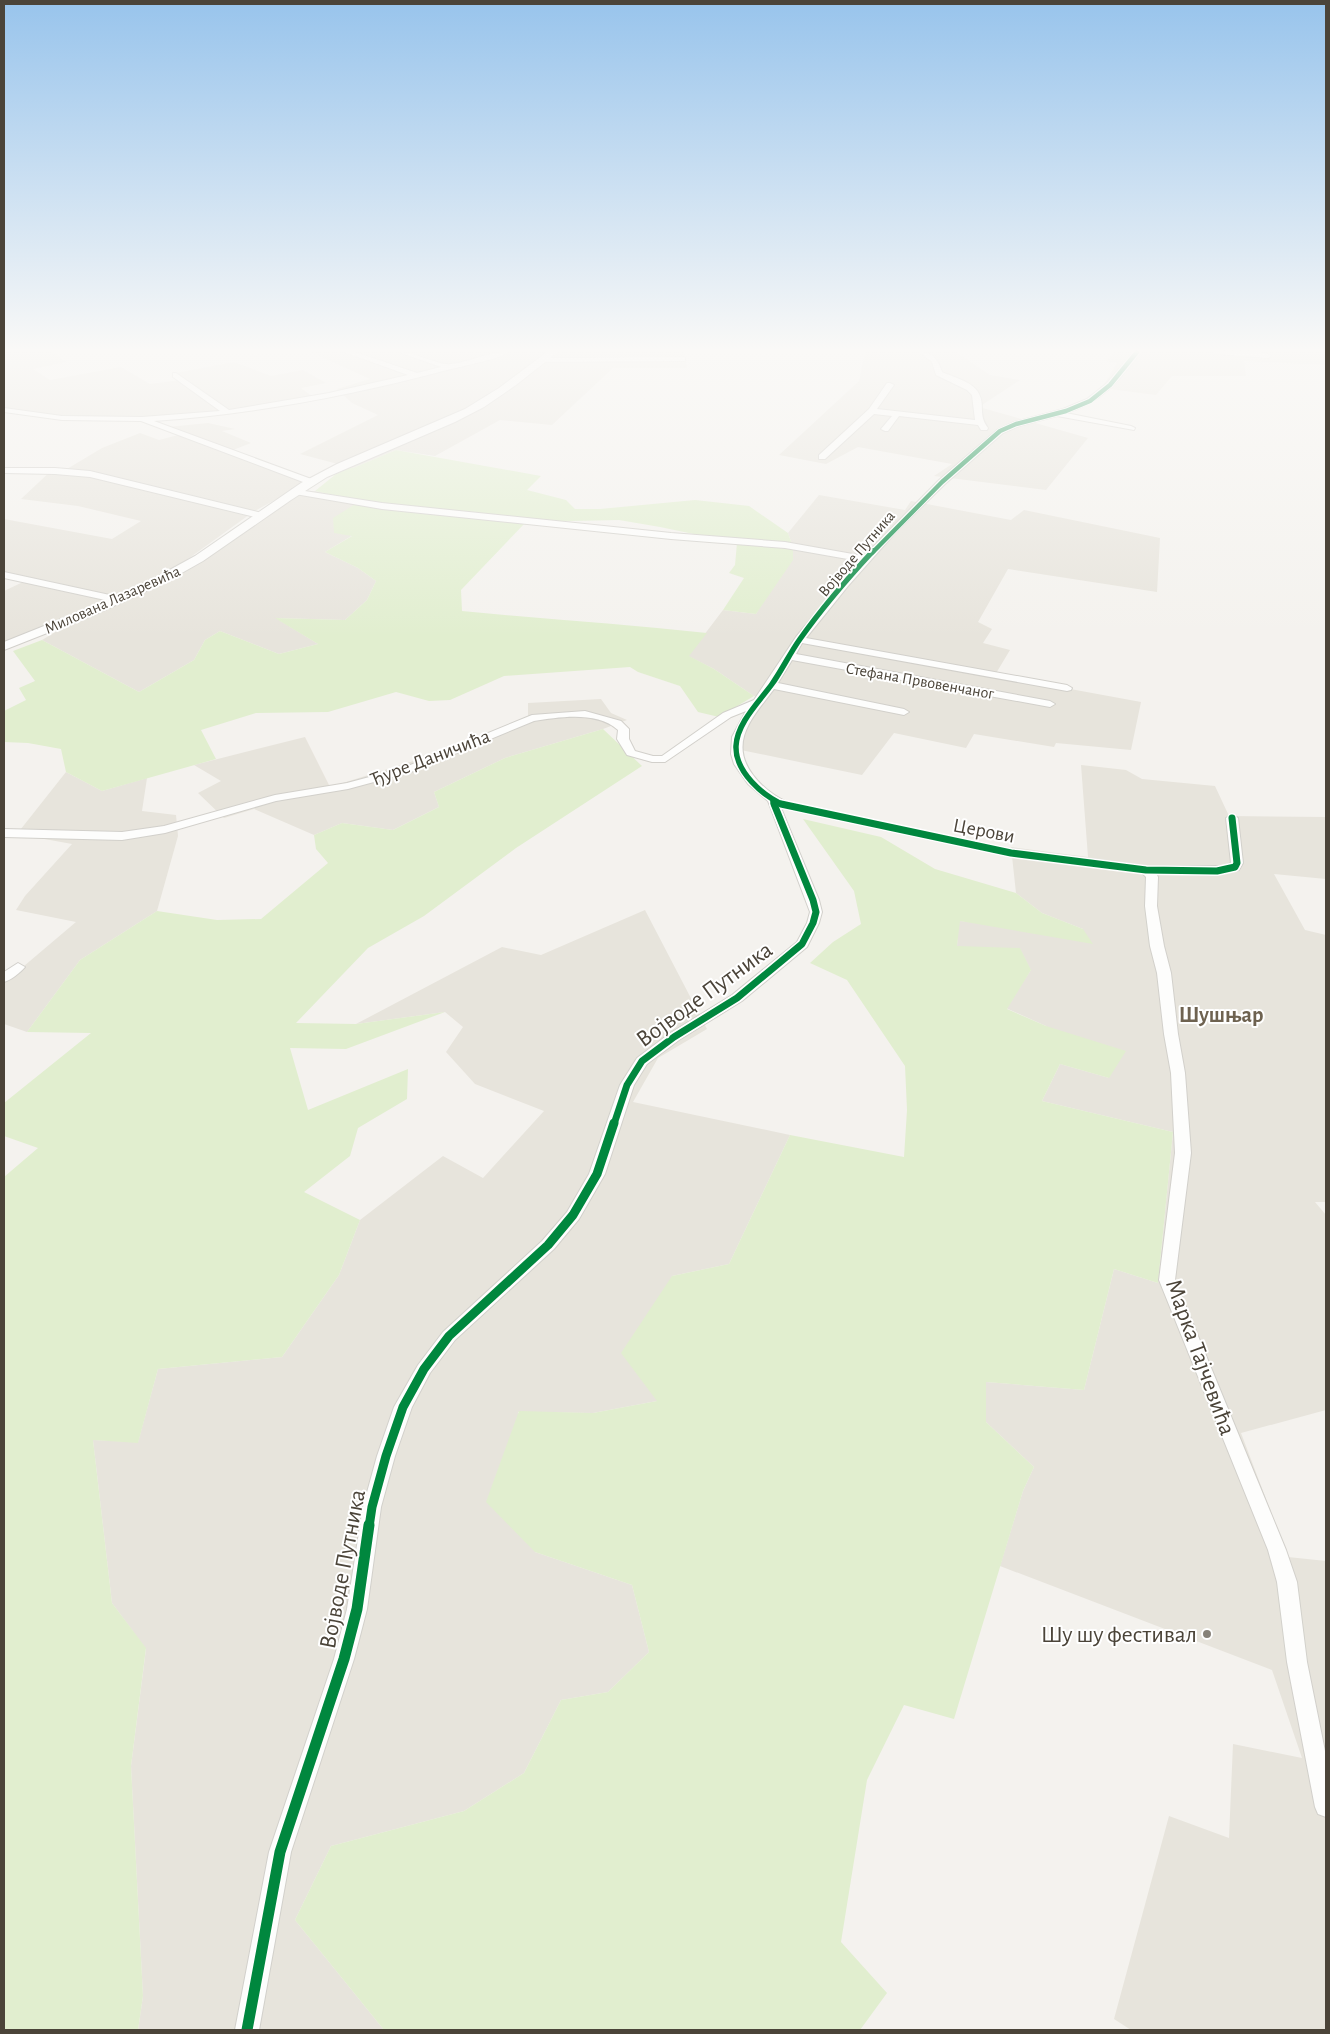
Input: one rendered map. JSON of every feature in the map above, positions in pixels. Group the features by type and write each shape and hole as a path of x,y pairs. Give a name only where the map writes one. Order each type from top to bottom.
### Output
{"street":[{"path":"217,447 311,482"},
{"name":"Милована Лазаревића","path":"4,646 118,600 183,568 295,491 343,465 385,447"},
{"path":"822,457 833,447"},
{"name":"Војводе Путника","path":"247,2030 280,1852 344,1659 357,1609 372,1507 386,1456 403,1407 424,1369 449,1336 548,1245 573,1214 597,1174 627,1085 642,1061 674,1037 737,998 802,944 813,923 816,912 813,900 773,802 748,776 737,760 737,743 744,722 772,684 800,640 864,559 924,497 981,447"},
{"path":"4,471 24,470 90,474 259,515"},
{"path":"295,491 382,506 671,536 785,545 864,559"},
{"path":"4,575 118,600"},
{"path":"800,640 1067,688"},
{"name":"Стефана Првовенчаног","path":"790,656 1050,704"},
{"path":"772,684 904,712"},
{"name":"Ђуре Даничића","path":"4,833 122,836 165,829 275,798 348,786 408,770 532,718 554,715 585,714 617,723 624,729 623,739 631,753 652,759 665,759 675,754 727,715 759,702"},
{"name":"Церови","path":"773,802 1011,853 1146,870 1223,871 1235,868 1237,863 1232,818"},
{"name":"Марка Тајчевића","path":"1146,870 1152,877 1151,906 1157,946 1164,973 1171,1034 1178,1073 1182,1153 1167,1280 1276,1550 1287,1582 1297,1662 1326,1807"},
{"path":"4,978 18,967"}],"shaded area":[{"path":"241,447 233,450 313,479 253,512 181,564 150,581 90,609 4,643 4,591 23,582 4,578 4,519 112,539 141,521 78,506 21,499 54,468 67,469 102,448"},
{"path":"314,447 451,447 435,456 396,450 353,468 300,454"},
{"path":"788,447 1081,447 1046,490 934,476 952,464 858,447 826,464 779,455"},
{"path":"315,491 361,501 353,535 325,552 358,568 376,581 367,600 345,620 276,618 318,644 279,654 220,631 205,640 194,660 139,692 42,640 62,628 136,597 176,577 295,497"},
{"path":"819,495 905,510 911,501 1011,520 1024,510 1160,538 1157,592 1008,569 978,622 992,629 983,643 1010,650 995,675 1141,702 1131,750 1056,743 1054,747 974,734 966,748 894,733 862,775 736,749 740,727 767,699 754,696 714,669 688,656 723,610 756,614 793,547 788,533"},
{"path":"601,699 611,713 627,720 505,758 434,792 439,807 393,830 342,823 314,835 254,809 224,818 198,793 221,781 194,765 305,737 330,787 439,753 528,718 528,703"},
{"path":"1081,765 1126,770 1142,779 1215,786 1229,816 1326,817 1326,879 1274,874 1305,930 1326,935 1326,1202 1315,1202 1326,1215 1326,1410 1241,1433 1288,1557 1326,1561 1326,2030 1131,2030 1114,2019 1169,1816 1229,1838 1233,1744 1302,1758 1272,1670 1000,1566 1023,1491 1034,1467 986,1422 986,1382 1084,1390 1114,1269 1158,1283 1173,1132 1042,1101 1060,1064 1109,1078 1046,1026 1006,1008 1031,970 957,946 959,921 1083,929 1042,913 1016,893 1011,847 1088,857"},
{"path":"66,772 102,791 147,778 142,811 176,815 178,836 157,911 80,960 27,1032 4,1024 4,983 76,922 16,910 25,896 72,844 17,834"},
{"path":"645,910 707,1029 658,1058 633,1102 790,1135 729,1264 672,1276 657,1401 593,1413 518,1412 535,1552 632,1585 649,1652 608,1692 561,1700 524,1773 464,1811 331,1846 295,1920 384,2030 138,2030 143,1996 131,1766 146,1649 112,1603 93,1440 138,1442 158,1369 282,1357 339,1275 360,1220 443,1156 483,1178 544,1111 475,1084 446,1052 463,1027 445,1012 356,1024 502,947 541,955"}],"green space":[{"path":"396,450 541,476 527,490 566,500 575,509 600,509 695,500 749,506 788,533 793,547 793,560 756,614 723,610 744,578 729,573 735,565 737,543 619,520 526,522 461,590 462,611 707,633 689,656 714,669 754,696 719,717 698,712 680,686 638,672 630,667 504,676 450,700 429,701 396,692 328,712 256,713 201,730 216,759 102,791 66,772 61,749 28,743 4,742 4,711 26,700 19,688 35,681 13,651 42,640 139,692 194,660 205,640 220,631 279,654 318,644 275,618 345,620 367,600 376,581 358,568 325,552 352,536 334,533 333,518 360,501 315,491 346,466 353,468"},
{"path":"603,729 642,766 516,848 424,916 368,948 296,1023 356,1024 445,1012 346,1049 290,1048 308,1110 408,1069 407,1099 358,1128 350,1156 304,1192 360,1220 339,1275 282,1357 158,1369 138,1443 93,1440 112,1603 146,1648 131,1766 143,1996 138,2030 4,2030 4,1177 38,1148 4,1136 4,1103 91,1033 27,1032 80,960 157,911 217,920 261,919 328,863 316,849 314,835 342,823 393,830 439,807 434,792 505,758"},
{"path":"803,819 881,837 935,869 1016,893 1042,913 1083,929 1093,944 960,921 957,946 1020,948 1031,970 1007,1009 1046,1026 1126,1051 1109,1078 1060,1064 1042,1101 1173,1132 1158,1283 1114,1269 1084,1390 986,1382 986,1422 1034,1467 1023,1491 954,1719 904,1705 867,1780 841,1942 887,1993 860,2030 384,2030 295,1920 331,1846 464,1811 524,1773 561,1700 608,1692 649,1652 632,1585 535,1552 486,1502 519,1411 593,1413 657,1401 621,1353 672,1276 729,1264 790,1135 904,1157 907,1110 905,1066 847,980 810,963 833,942 861,924 854,891"}],"cycle path":[{"path":"981,447 892,531 844,584 800,639 776,679 741,728 736,745 740,764 745,773 760,790 786,806 1011,853 1146,870 1217,871 1235,867 1237,863 1232,818"},
{"path":"247,2030 280,1852 344,1659 357,1609 372,1507 386,1456 403,1407 424,1369 449,1336 548,1245 573,1215 597,1174 627,1085 642,1061 674,1037 737,998 802,944 813,923 816,912 813,900 773,802"}],"place":[{"name":"Шу шу фестивал","path":"1207,1634"}],"district":[{"name":"Шушњар","path":"1221,1014"}]}
